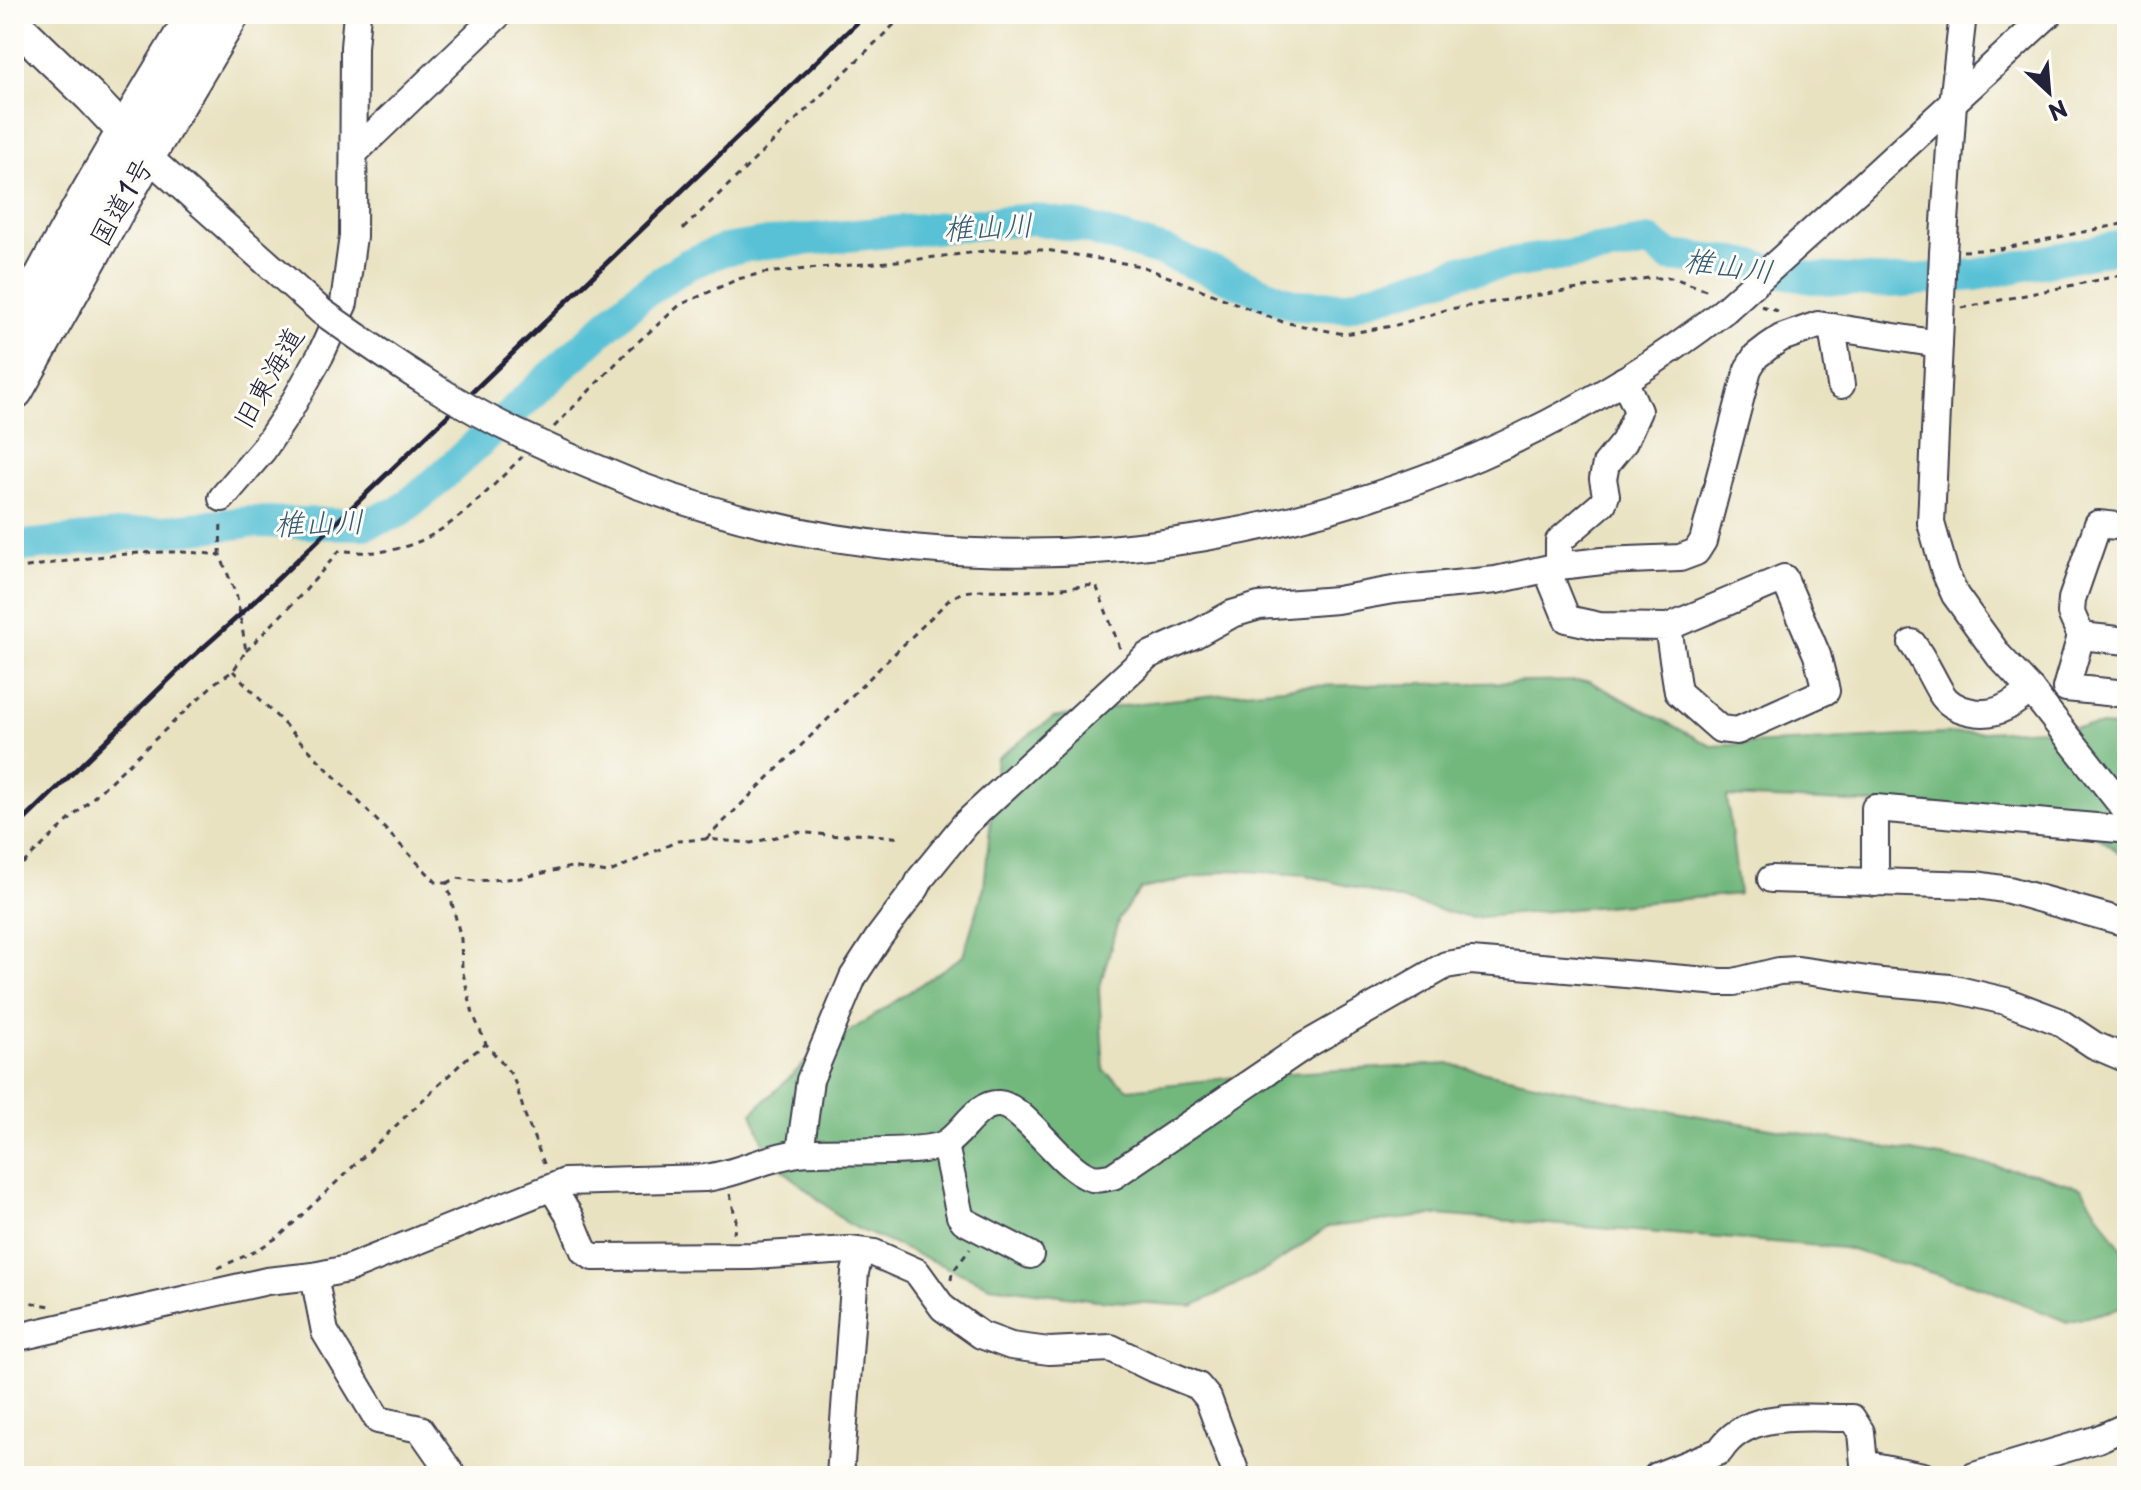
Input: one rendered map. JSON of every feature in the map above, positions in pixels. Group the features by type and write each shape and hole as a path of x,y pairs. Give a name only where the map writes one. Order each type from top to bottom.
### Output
{"highway":[{"name":"国道1号","path":"14,390 197,14"},
{"name":"国道1号","path":"14,334 44,275 230,14"}],"main road":[{"path":"14,23 91,97 135,145"}],"street":[{"name":"旧東海道","path":"222,498 263,450 289,411 320,356 344,303 353,236 356,151 354,47 357,14"},
{"path":"356,151 499,14"},
{"path":"1963,14 1953,103 1943,252 1931,523 1955,595 1999,656 2127,812"},
{"path":"135,145 321,311 387,358 495,422 637,485 769,524 905,546 983,553 1029,553 1163,544 1299,518 1397,489 1519,438 1594,399 1672,350 1720,302 1859,189 2049,14"},
{"path":"800,1152 810,1080 853,977 879,937 965,824 1147,656 1245,609 1496,580 1602,561 1680,558 1696,552 1703,541 1748,369 1756,356 1781,338 1825,326 1939,337"},
{"path":"1825,326 1841,385"},
{"path":"1624,380 1638,411 1624,442 1606,464 1603,503 1559,541 1553,568 1567,619 1599,626 1668,627 1784,578 1817,655 1826,691 1737,731 1720,729 1678,692 1668,627"},
{"path":"2066,688 2081,636 2071,613 2072,599 2098,524 2127,527"},
{"path":"2081,636 2127,641"},
{"path":"1912,643 1927,664 1941,694 1966,712 2001,711 2066,688 2127,694"},
{"path":"1875,883 1875,808 2119,829 2127,825"},
{"path":"1771,879 1977,885 2009,890 2127,923"},
{"path":"14,1338 267,1281 347,1269 577,1179 661,1181 727,1176 780,1156 800,1152 907,1150 945,1145 989,1105 1002,1104 1013,1110 1087,1177 1113,1176 1306,1045 1432,971 1471,961 1720,982 1798,970 1950,988 2005,1001 2058,1021 2094,1045 2127,1059"},
{"path":"945,1145 960,1216 974,1228 1030,1255"},
{"path":"552,1188 570,1217 584,1251 593,1257 751,1256 849,1250 874,1253 917,1272 943,1308 981,1335 1011,1346 1049,1351 1111,1348 1198,1386 1208,1398 1237,1476"},
{"path":"840,1476 855,1272 860,1253"},
{"path":"314,1276 325,1332 378,1420 420,1429 453,1476"},
{"path":"1657,1476 1720,1451 1726,1442 1762,1420 1776,1418 1852,1418 1861,1432 1862,1470 1923,1476"},
{"path":"1974,1476 2098,1439 2127,1426"}],"path":[{"path":"683,229 905,14"},
{"path":"1943,252 2000,249 2127,223"},
{"path":"547,433 630,349 680,305 738,279 797,268 993,250 1046,250 1141,266 1283,322 1344,334 1393,326 1449,309 1649,278 1674,278 1720,302"},
{"path":"1957,309 2127,274"},
{"path":"1760,306 1825,326"},
{"path":"14,872 216,682 233,671 246,651 340,550 363,554 384,553 405,549 425,540 449,525 527,453"},
{"path":"222,498 220,555 237,597 246,651"},
{"path":"14,569 145,553 192,551 220,555"},
{"path":"706,839 950,599 963,592 1096,585 1107,618 1132,672"},
{"path":"233,671 437,883 447,883 457,878 475,881 520,878 571,867 608,873 678,841 706,839 751,843 796,832 840,836 857,833 902,838"},
{"path":"447,883 461,939 467,993 486,1044 516,1085 552,1188"},
{"path":"210,1272 256,1251 281,1235 468,1057 486,1044"},
{"path":"727,1176 736,1220 732,1245 733,1248 746,1250 751,1256"},
{"path":"949,1287 952,1273 969,1252 974,1228"},
{"path":"14,1289 22,1301 57,1307"}],"green space":[{"path":"1589,681 1711,746 2101,726 2127,728 2127,858 2062,811 1727,797 1739,894 1470,918 1306,875 1231,870 1141,889 1119,918 1099,990 1104,1071 1129,1089 1254,1075 1449,1064 1630,1104 2034,1173 2082,1188 2125,1255 2125,1307 2067,1322 1982,1287 1844,1248 1437,1215 1328,1227 1269,1268 1193,1306 1096,1300 990,1286 849,1225 770,1159 752,1113 810,1058 963,956 984,887 997,758 1053,718 1141,703 1302,686"}],"waterway":[{"name":"椎山川","path":"14,547 250,522 364,524 399,512 638,297 686,265 724,250 769,243 1033,219 1086,228 1165,252 1294,305 1344,307 1465,270 1650,242 1669,256 1734,262 1812,278 1892,282 1975,275 2127,245"}],"railway":[{"path":"14,830 866,14"}]}
